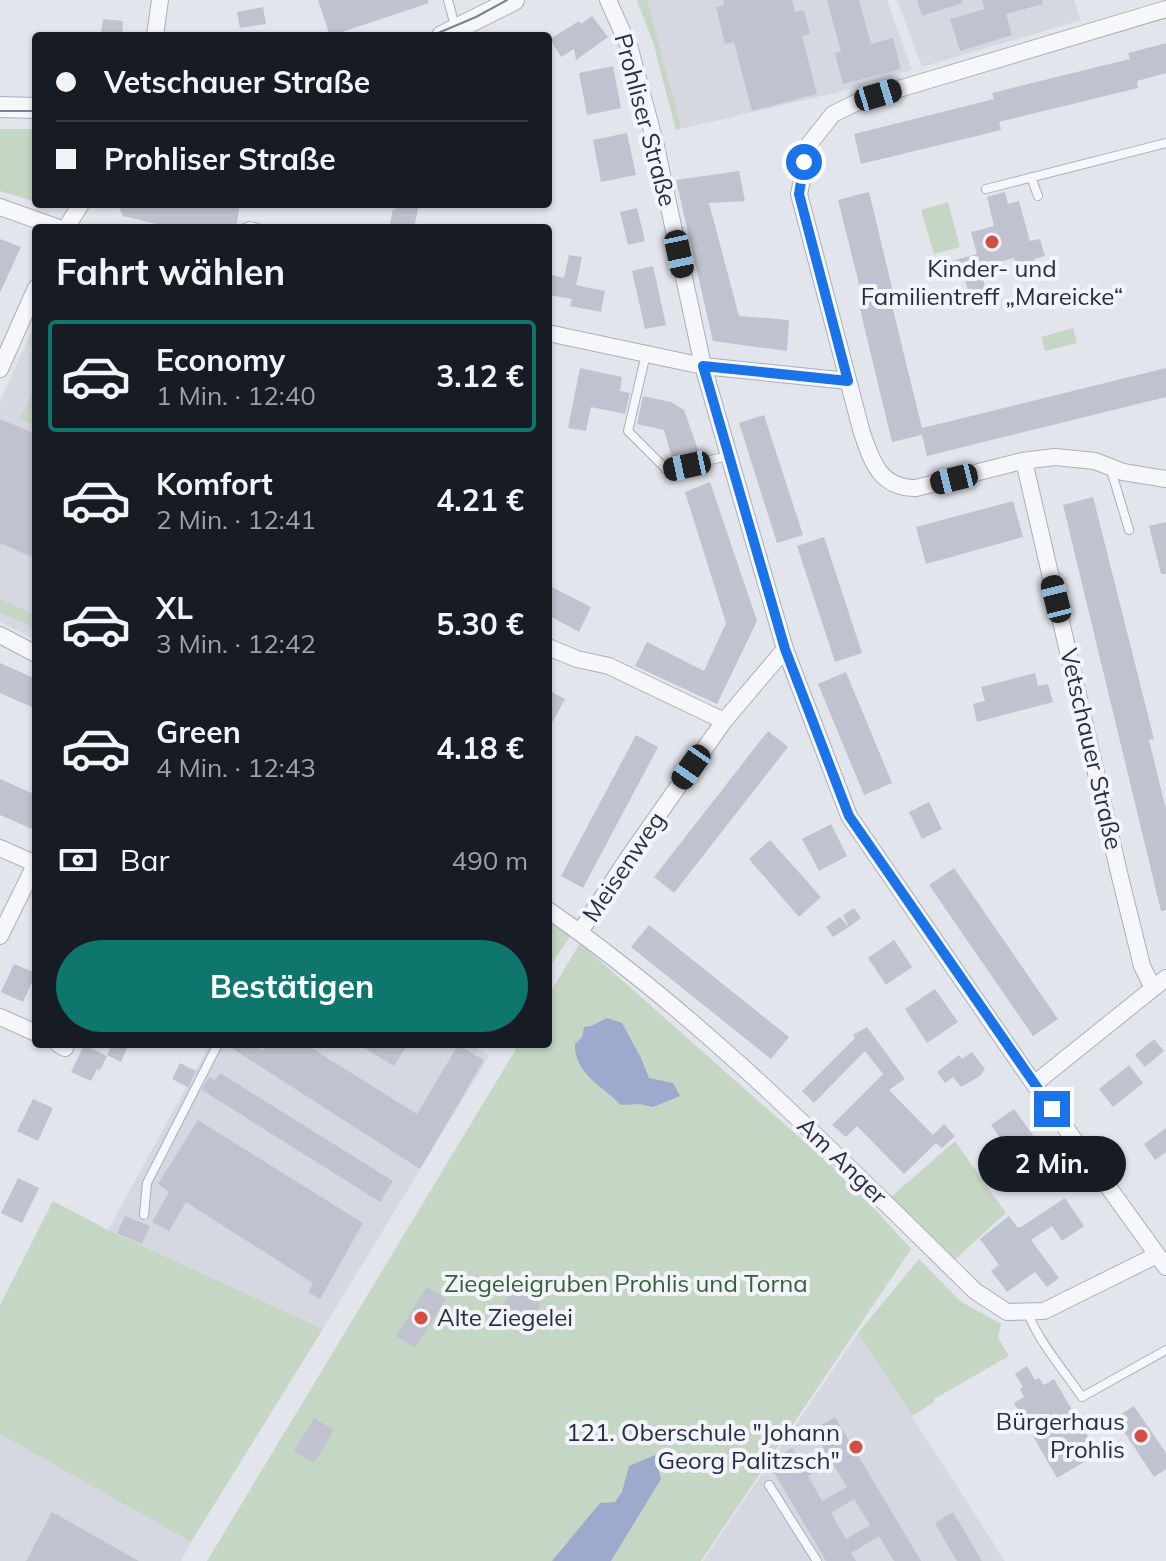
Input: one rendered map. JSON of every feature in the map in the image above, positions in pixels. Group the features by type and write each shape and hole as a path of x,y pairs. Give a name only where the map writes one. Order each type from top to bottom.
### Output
{"street":[{"path":"156,32 160,0"},
{"path":"451,32 514,0"},
{"name":"Prohliser Straße","path":"608,0 630,49 655,142 703,366 785,649 849,816 1034,1084 1162,1261"},
{"path":"1166,9 862,100 833,114 810,143 799,194 848,381 875,467 884,478 903,488 916,488 1024,461 1071,457 1095,461 1142,477 1166,479"},
{"path":"0,107 32,108"},
{"path":"0,207 48,224"},
{"path":"0,369 32,297"},
{"path":"552,334 703,366 848,381"},
{"name":"Vetschauer Straße","path":"1024,461 1142,966 1159,983"},
{"path":"0,635 32,652"},
{"path":"552,649 577,659 609,666 724,721"},
{"name":"Meisenweg","path":"580,932 724,721 785,649"},
{"path":"0,848 32,861"},
{"path":"0,936 32,871"},
{"name":"Am Anger","path":"552,913 720,1045 975,1291 1007,1312 1028,1311"},
{"path":"1034,1084 1159,983"},
{"path":"0,1017 32,1031"},
{"path":"1028,1311 1044,1311 1162,1261"}],"lane":[{"path":"448,0 449,32"},
{"path":"986,189 1166,143"},
{"path":"1031,177 1038,196"},
{"path":"646,354 628,431 667,470 729,455"},
{"path":"1111,467 1129,530"},
{"path":"144,1215 147,1183 216,1048"},
{"path":"1028,1311 1032,1328 1045,1341 1082,1397 1166,1350"},
{"path":"769,1485 817,1561"}],"shaded area":[{"path":"637,0 887,0 912,70 839,92 676,130 653,42"},
{"path":"897,0 1074,0 1081,20 922,67"},
{"path":"32,330 32,638 0,622 0,402"},
{"path":"208,1048 476,1048 489,1056 323,1329 108,1230"},
{"name":"121. Oberschule \"Johann Georg Palitzsch\"","path":"858,1333 1005,1561 703,1561"},
{"path":"0,1434 191,1542 181,1561 0,1561"}],"green space":[{"path":"637,0 647,0 681,128 676,130 653,42"},
{"path":"0,129 32,129 32,201 0,191"},
{"path":"948,202 960,247 934,254 921,210"},
{"path":"1073,328 1077,343 1045,351 1041,337"},
{"path":"32,394 32,424 20,419"},
{"path":"0,599 32,613 32,627 0,612"},
{"path":"552,923 571,935 552,963"},
{"name":"Ziegeleigruben Prohlis und Torna","path":"580,943 851,1183 911,1249 701,1561 207,1561 517,1048 552,1048 552,989"},
{"path":"955,1141 1006,1213 952,1262 891,1197"},
{"path":"53,1201 108,1230 323,1329 191,1542 0,1434 0,1305"},
{"path":"919,1259 960,1301 1001,1324 998,1338 1009,1356 934,1399 912,1416 858,1333"}],"water":[{"path":"607,1018 622,1023 649,1078 673,1083 680,1096 653,1107 621,1105 591,1079 579,1064 575,1044 582,1037 584,1027"},
{"path":"655,1455 661,1479 611,1561 552,1561 600,1503 615,1502 622,1492 629,1466"}],"building":[{"path":"318,0 428,0 429,3 342,32 329,32"},
{"path":"723,0 792,0 795,12 804,10 810,34 802,36 817,94 752,111 734,42 725,44 716,7 724,5"},
{"path":"827,0 859,0 871,44 893,38 901,69 843,84 835,53 841,51"},
{"path":"917,0 962,0 962,3 922,16"},
{"path":"982,0 1042,0 1043,4 1006,14 1012,35 960,51 950,19 985,9"},
{"path":"263,7 266,24 240,28 237,12"},
{"path":"592,16 608,37 576,60 574,49 561,57 552,38 579,21 581,24"},
{"path":"103,19 123,21 122,32 101,32"},
{"path":"1166,43 1166,73 1137,81 1138,88 999,122 1001,130 861,164 854,134 994,99 992,93 1130,59 1128,53"},
{"path":"613,66 621,108 587,115 579,73"},
{"path":"627,133 636,175 601,182 593,140"},
{"path":"739,171 745,201 709,203 739,316 789,320 787,351 713,341 676,180"},
{"path":"869,192 894,296 890,297 922,428 1166,368 1166,397 927,456 922,435 892,442 859,305 864,304 838,200"},
{"name":"Kinder- und Familientreff „Mareicke“","path":"1005,192 1008,204 1019,201 1030,241 1040,239 1045,256 1034,259 1038,276 1020,281 1014,258 980,267 986,290 969,294 964,276 953,279 948,262 977,254 971,232 994,226 987,197"},
{"path":"119,208 239,208 237,224 156,224 123,216"},
{"path":"418,208 415,224 390,224 393,210"},
{"path":"637,208 645,241 628,245 620,212"},
{"path":"0,239 21,247 0,293"},
{"path":"569,255 582,257 576,285 605,291 601,312 570,306 572,299 552,296 552,275 564,278"},
{"path":"653,266 666,325 645,329 632,271"},
{"path":"580,368 622,377 620,391 630,393 625,414 591,407 586,431 568,428"},
{"path":"643,396 671,402 684,410 700,455 673,461 664,430 637,424"},
{"path":"764,415 803,535 777,543 739,423"},
{"path":"0,419 32,432 32,557 0,543"},
{"path":"710,482 757,621 717,704 635,666 647,642 704,671 726,623 685,492"},
{"path":"1093,497 1154,739 1149,740 1166,809 1166,910 1161,911 1063,505"},
{"path":"1013,501 1023,537 926,564 916,527"},
{"path":"1166,522 1166,574 1161,574 1149,526"},
{"path":"824,537 862,653 835,662 797,546"},
{"path":"552,587 591,607 579,632 552,617"},
{"path":"0,663 32,677 32,707 0,693"},
{"path":"846,672 892,783 864,795 818,684"},
{"path":"1035,673 1038,686 1048,684 1053,702 977,722 973,704 985,701 981,687"},
{"path":"552,692 565,699 552,723"},
{"path":"768,731 788,747 674,893 654,877"},
{"path":"636,735 658,747 583,888 561,876"},
{"path":"0,779 32,793 32,829 0,815"},
{"path":"929,802 942,829 922,839 909,812"},
{"path":"831,824 847,856 819,871 802,839"},
{"path":"770,840 821,897 799,917 749,859"},
{"path":"954,868 1058,1019 1033,1036 929,885"},
{"path":"854,908 861,918 849,927 843,915"},
{"path":"840,917 849,927 833,937 826,927"},
{"path":"649,925 789,1037 771,1059 631,947"},
{"path":"894,940 912,967 886,985 868,958"},
{"path":"14,964 32,971 32,982 23,1002 1,992"},
{"path":"935,989 958,1022 927,1043 905,1009"},
{"path":"867,1027 905,1079 889,1090 933,1135 944,1124 955,1136 942,1148 936,1143 904,1174 857,1126 846,1137 832,1125 883,1074 865,1051 814,1103 802,1091 855,1038 853,1035"},
{"path":"1154,1039 1164,1051 1145,1067 1135,1055"},
{"path":"83,1048 90,1048 107,1056 91,1081 71,1072"},
{"path":"111,1048 127,1048 121,1062 107,1055"},
{"path":"231,1048 258,1048 263,1051 265,1048 311,1048 417,1114 456,1048 463,1048 484,1060 420,1169"},
{"path":"365,1048 405,1048 394,1066"},
{"path":"972,1052 985,1069 980,1076 961,1087 953,1077 945,1083 937,1072 959,1055 962,1059"},
{"path":"180,1063 196,1071 188,1087 172,1079"},
{"path":"1129,1065 1143,1083 1113,1107 1099,1089"},
{"path":"220,1073 393,1181 380,1202 202,1090 209,1077 215,1080"},
{"path":"33,1099 53,1108 38,1141 17,1131"},
{"path":"1014,1109 1041,1146 1018,1163 991,1125"},
{"path":"198,1120 363,1223 320,1299 308,1292 313,1283 186,1202 169,1231 152,1222 169,1192 158,1184"},
{"path":"1166,1128 1166,1152 1155,1160 1144,1144"},
{"path":"18,1178 39,1188 22,1223 1,1213"},
{"path":"1065,1198 1084,1226 1062,1241 1052,1226 1031,1240 1059,1278 1047,1287 1035,1272 1007,1292 991,1271 999,1265 980,1239 1009,1216 1017,1227 1021,1227"},
{"path":"125,1216 150,1226 142,1244 117,1233"},
{"name":"Alte Ziegelei","path":"515,1286 541,1304 529,1323 502,1306"},
{"name":"Alte Ziegelei","path":"427,1287 446,1299 415,1348 396,1336"},
{"path":"1027,1366 1035,1380 1039,1378 1044,1385 1054,1379 1098,1454 1057,1478 1014,1403 1024,1397 1020,1389 1023,1387 1015,1374"},
{"name":"Bürgerhaus Prohlis","path":"1134,1406 1166,1453 1166,1469 1154,1477 1115,1418"},
{"path":"835,1417 921,1561 894,1561 879,1536 851,1553 856,1561 826,1561 768,1462 792,1448 800,1463 824,1449 812,1430","holes":["832,1462 847,1487 822,1501 808,1476","854,1499 870,1525 846,1539 831,1513"]},
{"path":"314,1418 334,1430 314,1463 294,1451"},
{"path":"52,1512 139,1561 26,1561"},
{"path":"953,1512 982,1561 957,1561 948,1546 935,1523"}],"tram line":[{"path":"440,32 507,0"},
{"path":"0,111 32,111"}],"place":[{"name":"Kinder- und Familientreff „Mareicke“","path":"992,242"},
{"name":"Alte Ziegelei","path":"421,1318"},
{"name":"Bürgerhaus Prohlis","path":"1141,1436"},
{"name":"121. Oberschule \"Johann Georg Palitzsch\"","path":"856,1447"}],"route":[{"path":"804,162 799,194 848,381 703,366 785,649 849,816 1052,1109"}]}
